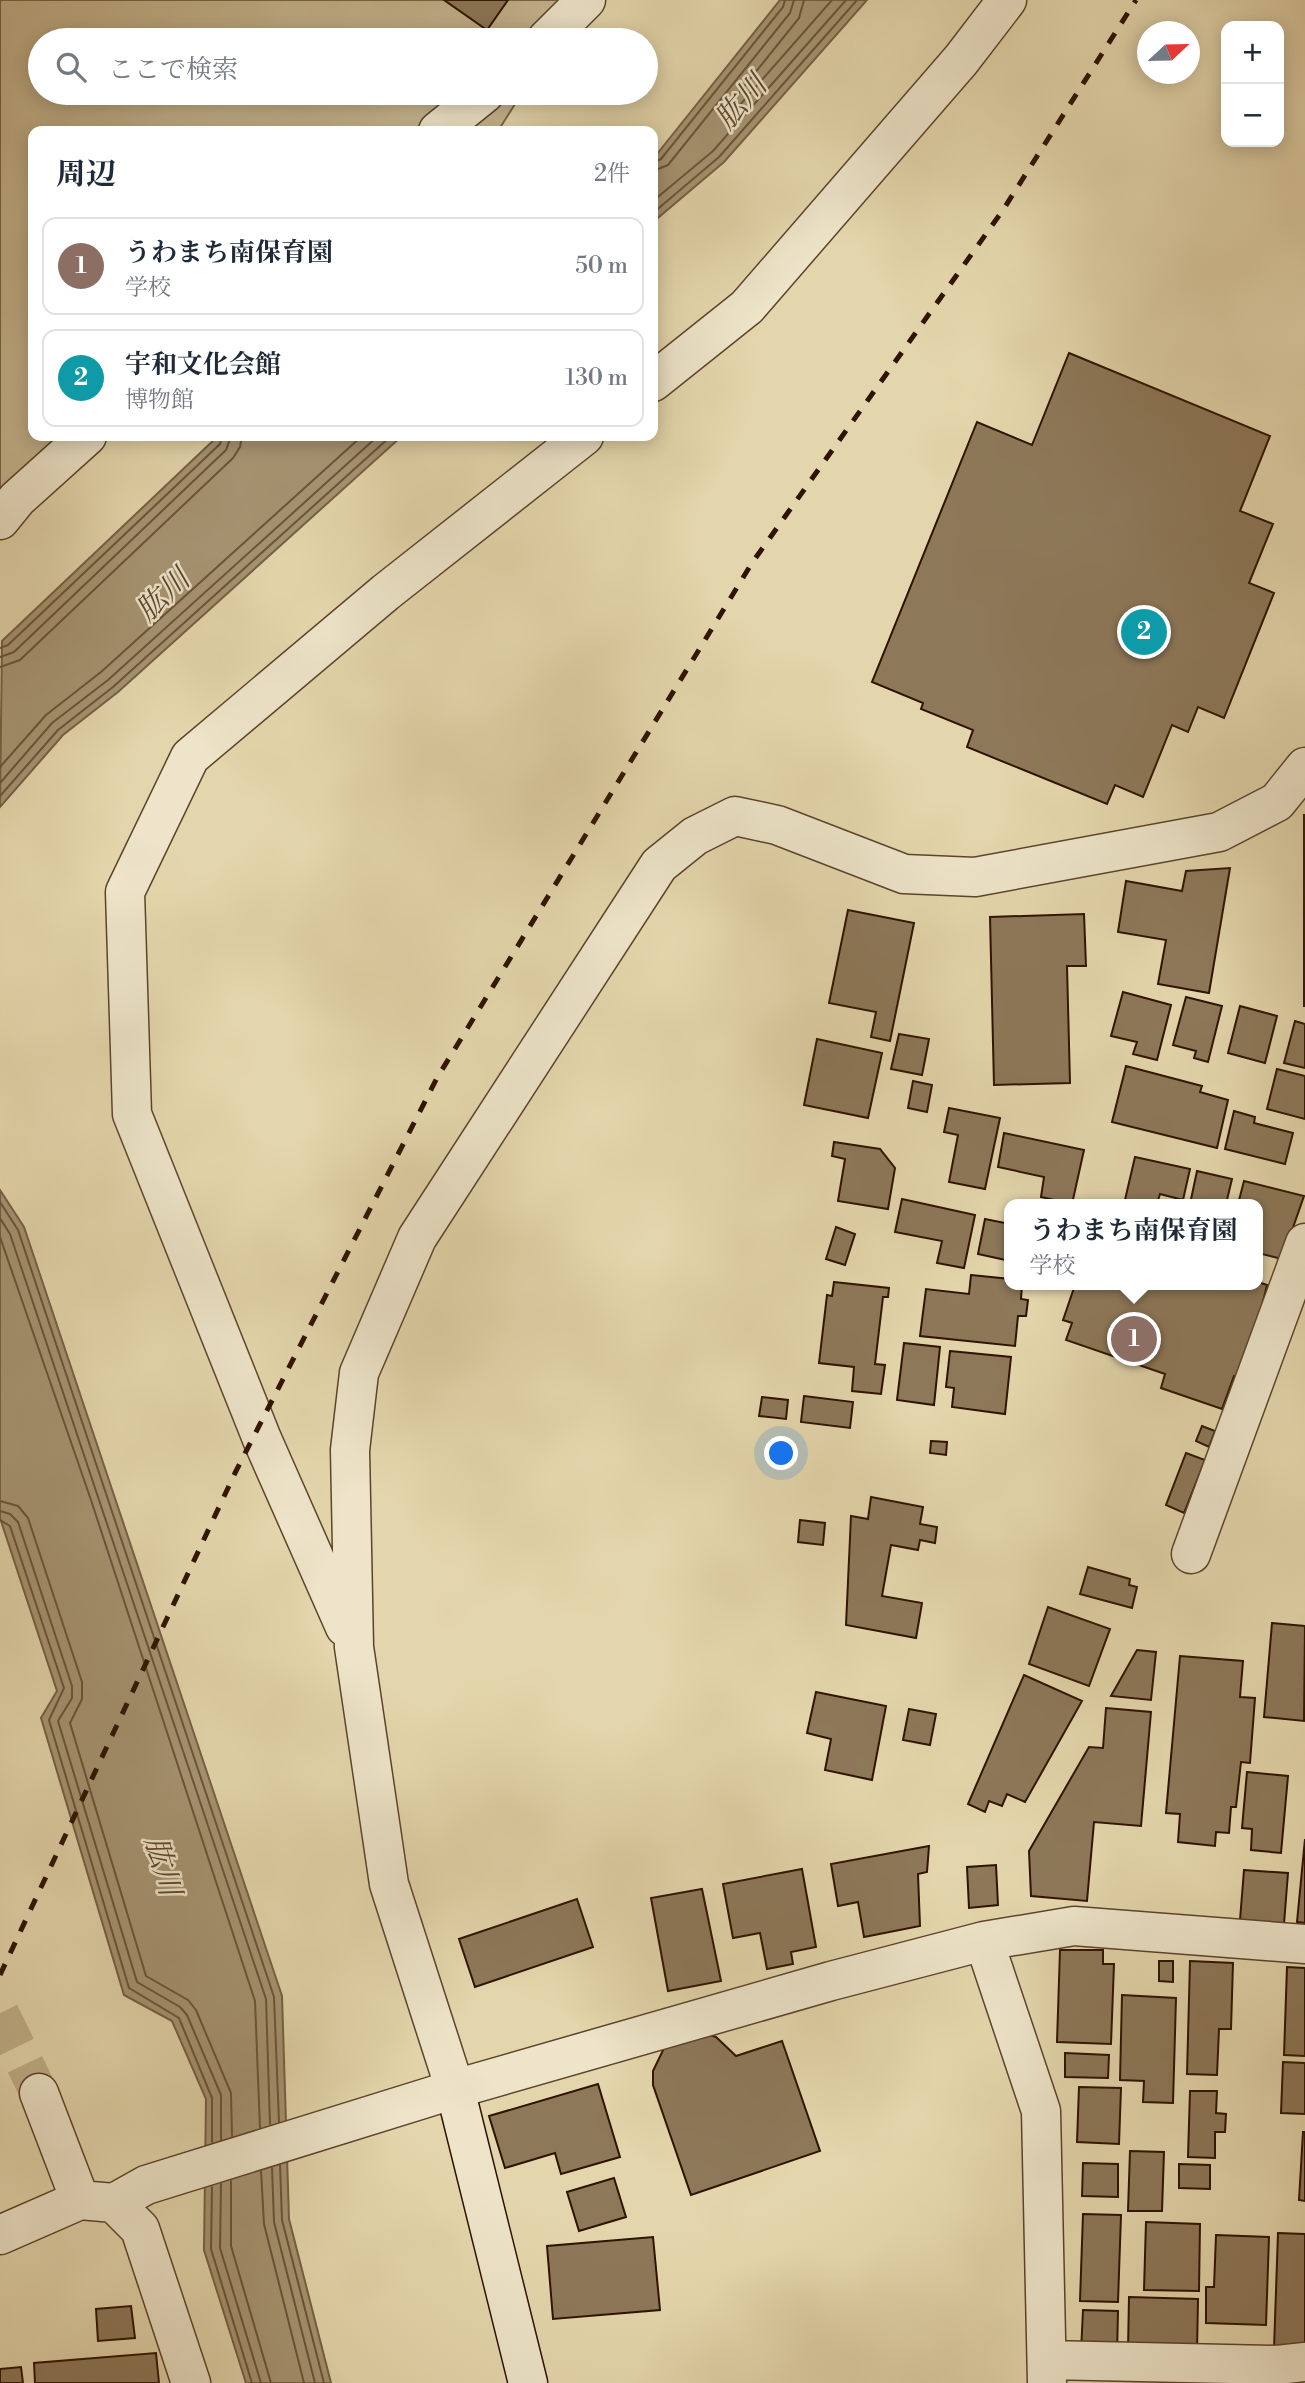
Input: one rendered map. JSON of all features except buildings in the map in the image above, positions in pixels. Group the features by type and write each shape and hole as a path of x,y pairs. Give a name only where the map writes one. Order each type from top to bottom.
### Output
{"street":[{"path":"558,28 586,0"},
{"path":"658,378 747,307 961,60 1007,0"},
{"path":"444,126 470,105"},
{"path":"6,505 81,441"},
{"path":"354,1647 262,1439 132,1114 124,892 190,757 386,592 578,441"},
{"path":"528,2383 455,2089 389,1884 354,1647 350,1450 359,1373 417,1238 659,865 695,836 735,816 777,825 904,874 975,877 1219,832 1277,802 1305,767"},
{"path":"1191,1554 1305,1243"},
{"path":"0,2235 113,2196 455,2089 831,1981 984,1941 1074,1926 1305,1944"},
{"path":"984,1941 1041,2111 1048,2371 1305,2362"},
{"path":"40,2093 113,2196 140,2229 191,2383"}],"shaded area":[{"path":"0,0 580,0 562,28 28,28 28,105 514,105 501,126 28,126 28,441 82,441 0,522"}],"water":[{"name":"肱川","path":"780,0 867,0 724,162 658,218 658,153"},
{"name":"肱川","path":"213,441 396,441 118,692 63,735 0,807 2,641"},
{"name":"肱川","path":"0,1190 24,1227 282,1996 289,2219 331,2383 246,2383 204,2250 206,2099 172,2021 124,1995 41,1718 57,1691 0,1518"}],"tunnel":[{"path":"0,2013 39,2093"}],"railway":[{"path":"0,1975 235,1473 437,1078 752,563 1003,210 1136,0"}],"place":[{"name":"宇和文化会館","path":"1144,632"},
{"name":"うわまち南保育園","path":"1134,1339"}]}
